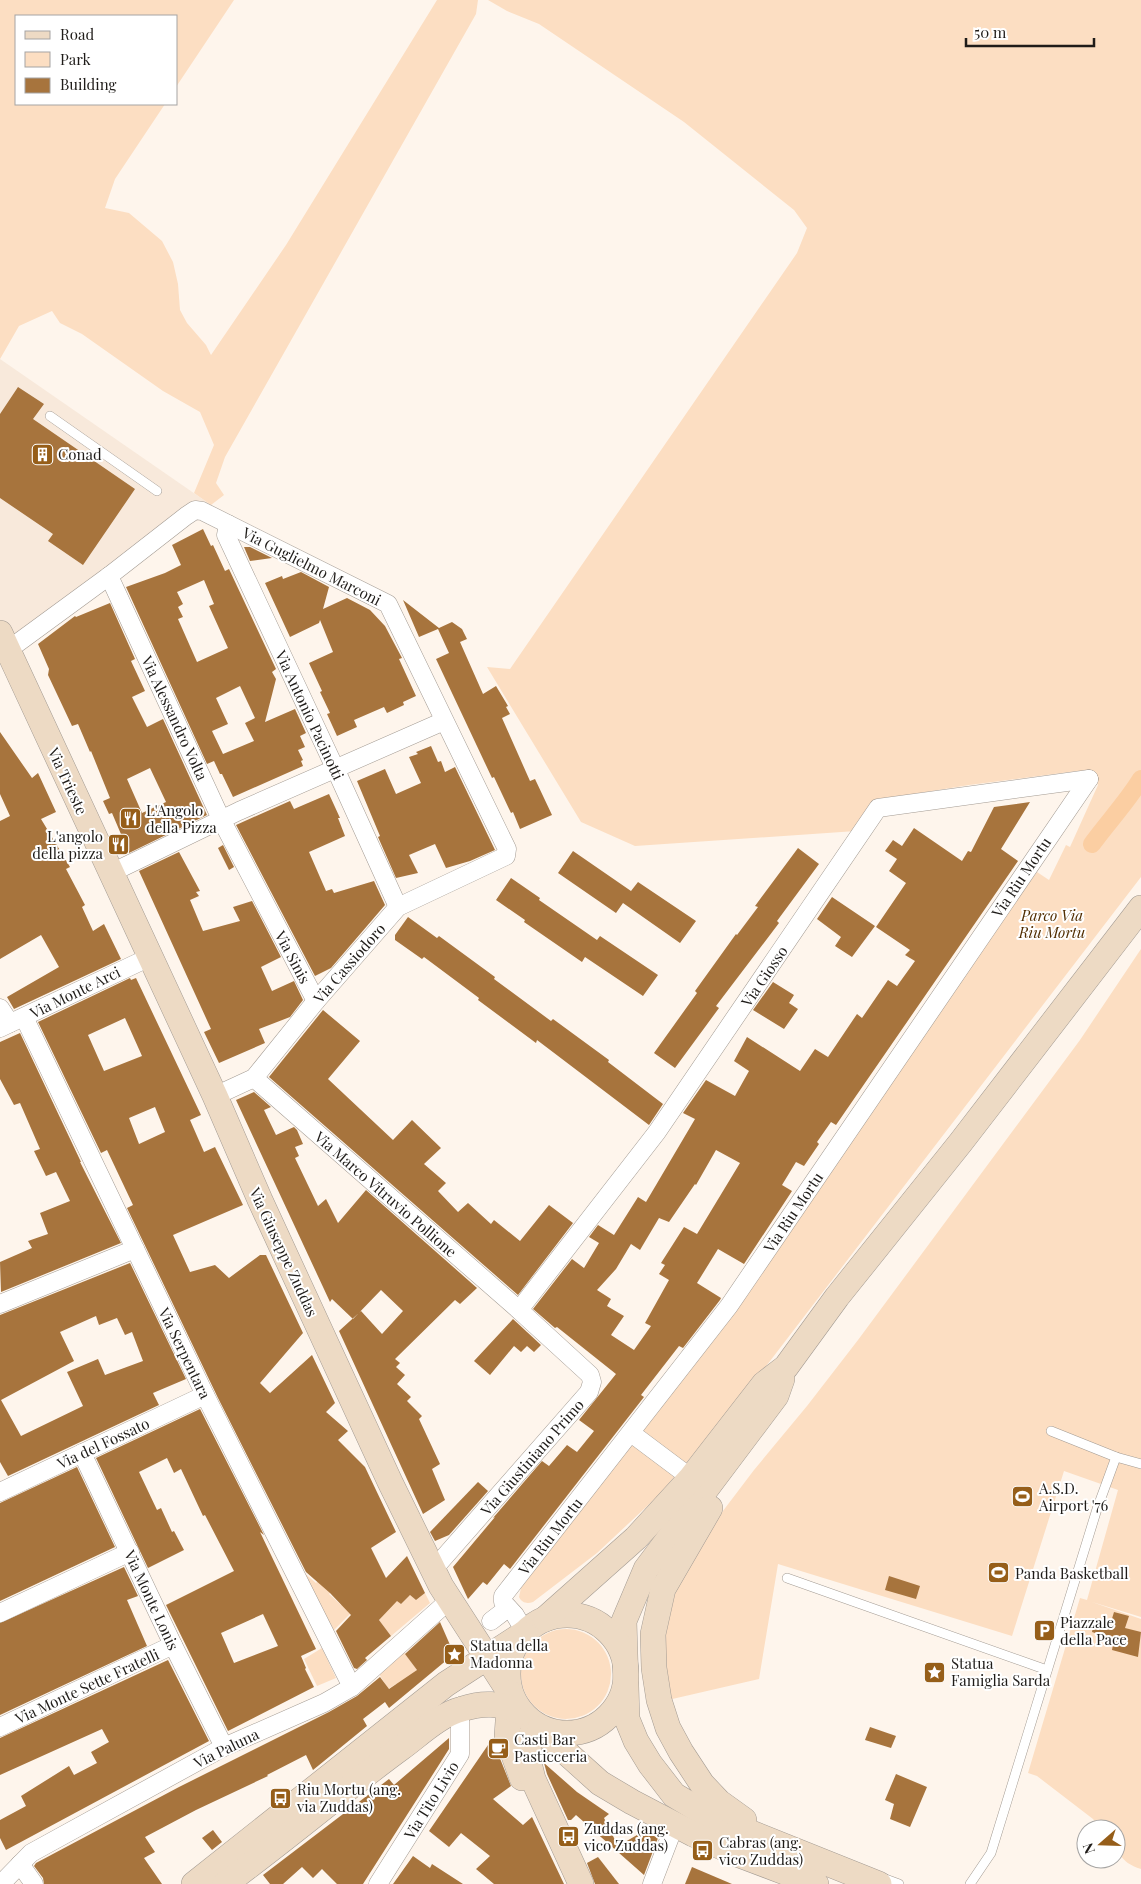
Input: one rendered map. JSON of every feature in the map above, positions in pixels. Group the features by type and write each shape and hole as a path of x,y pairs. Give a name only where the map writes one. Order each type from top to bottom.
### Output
{"main road":[{"name":"Via Trieste","path":"4,641 150,957"},
{"path":"194,1884 446,1684 531,1628 636,1538 691,1478 764,1384 786,1367 837,1297 1141,908"},
{"name":"Via Giuseppe Zuddas","path":"150,957 390,1482 437,1575 487,1657"},
{"path":"786,1367 776,1396 646,1570 624,1621 627,1719 636,1741 650,1764 674,1795 709,1816 879,1884"},
{"path":"764,1838 739,1816 719,1802 702,1784 668,1728 659,1700 654,1668 654,1634 663,1589 710,1507 761,1435 768,1407"},
{"name":"Via Giuseppe Zuddas","path":"437,1575 486,1638 531,1628"},
{"name":"Via Giuseppe Zuddas","path":"437,1575 462,1656 446,1684"},
{"path":"225,1884 278,1845 373,1768 446,1716 460,1709 494,1703 519,1709 553,1732 568,1734 596,1726 611,1713 620,1700 626,1680 624,1660 616,1641 598,1624 576,1615 565,1614 531,1628 512,1651 508,1664 508,1683 519,1709 533,1779 581,1884"},
{"path":"487,1657 519,1709 600,1783 675,1824 737,1854 816,1884"}],"street":[{"name":"Via Guglielmo Marconi","path":"4,641 109,576 195,510 202,511 388,604 507,849 506,856"},
{"name":"Via Antonio Pacinotti","path":"228,524 226,535 398,907"},
{"name":"Via Alessandro Volta","path":"109,576 221,819 270,913"},
{"path":"111,873 221,819 444,721"},
{"name":"Via Giosso","path":"519,1310 657,1132 878,808 1089,779"},
{"name":"Via Riu Mortu","path":"508,1608 503,1602 504,1596 728,1306 1089,779"},
{"name":"Via Cassiodoro","path":"215,1096 254,1078 316,1001 398,907 506,856"},
{"name":"Via Sinis","path":"270,913 316,1001"},
{"name":"Via Monte Arci","path":"11,1023 150,957"},
{"name":"Via Serpentara","path":"0,1008 11,1023 135,1248 205,1395 352,1687"},
{"name":"Via Marco Vitruvio Pollione","path":"254,1078 519,1310"},
{"path":"0,1304 135,1248"},
{"name":"Via Giustiniano Primo","path":"437,1575 589,1392 591,1387 590,1375 585,1368 519,1310"},
{"name":"Via del Fossato","path":"0,1492 205,1395"},
{"path":"631,1433 691,1478"},
{"name":"Via Monte Lonis","path":"82,1454 224,1747"},
{"path":"0,1613 130,1552"},
{"name":"Via Paluna","path":"3,1874 20,1864 31,1853 224,1747 324,1703 352,1687 437,1575"},
{"path":"491,1621 508,1608 531,1628"},
{"name":"Via Monte Sette Fratelli","path":"0,1727 173,1645"},
{"name":"Via Tito Livio","path":"378,1884 460,1754 460,1709"},
{"path":"652,1884 675,1824"},
{"path":"20,1864 34,1884"}],"lane":[{"path":"50,416 157,491"},
{"path":"1051,1431 1116,1457 1141,1464"},
{"path":"970,1884 991,1853 1097,1509 1116,1457"},
{"path":"787,1578 1047,1670"},
{"path":"851,1873 868,1873 899,1884"}],"shaded area":[{"path":"0,359 211,505 8,650 0,632"}],"green space":[{"path":"0,0 234,0 178,84 178,15 15,15 15,105 164,105 115,179 105,208 129,213 162,241 173,262 178,284 180,310 187,323 206,345 211,355 286,245 437,0 478,0 476,14 225,457 216,483 224,495 211,505 194,493 214,445 200,412 163,391 82,334 60,323 52,311 19,326 0,359"},
{"name":"Parco Via Riu Mortu","path":"488,0 1141,0 1141,877 747,1391 659,1495 597,1553 533,1602 529,1603 525,1603 520,1599 521,1588 1037,872 1049,880 1066,845 1070,847 1098,785 1092,772 1077,771 969,785 877,800 856,831 635,846 581,822 487,667 510,669 797,253 807,228 794,210 684,122 539,24 507,11"},
{"path":"1141,949 1141,1617 1092,1602 1141,1619 1141,1869 1126,1861 1126,1819 1093,1819 1037,1776 1028,1773 1080,1598 1087,1600 1118,1490 1064,1471 1012,1636 778,1564 759,1679 668,1700 663,1643 671,1596 707,1532 858,1340 1080,1040"},
{"path":"344,1555 351,1572 329,1594 341,1605 359,1587 368,1596 333,1631 302,1571 316,1583"},
{"path":"386,1590 401,1604 410,1595 416,1600 425,1593 430,1603 391,1636 379,1620 384,1614"},
{"path":"566,1629 583,1633 598,1642 607,1657 611,1674 607,1691 598,1706 583,1715 566,1719 549,1715 534,1706 525,1691 521,1674 525,1657 534,1642 549,1633"},
{"path":"322,1648 336,1678 317,1686 304,1659"},
{"path":"401,1648 417,1670 398,1686 396,1684 388,1689 378,1672"}],"building":[{"name":"Conad","path":"18,387 44,404 33,419 135,489 83,565 48,541 53,534 0,498 0,414"},
{"path":"203,529 225,571 229,569 276,669 272,672 276,679 265,722 295,709 306,733 300,736 305,747 298,750 303,760 301,761 303,766 233,797 214,761 207,764 126,587 181,565 172,545","holes":["204,580 214,604 209,606 228,648 197,662 178,619 183,617 178,607 183,604 177,592","240,686 255,718 245,723 254,741 223,754 212,731 228,724 216,698"]},
{"path":"244,547 250,547 272,558 250,561"},
{"path":"301,572 329,587 323,609 347,598 370,610 385,626 402,658 399,659 416,696 403,702 404,705 387,713 384,707 354,720 357,727 337,736 327,714 330,713 320,692 322,691 309,663 333,652 320,620 319,623 290,637 265,583 282,576 283,579"},
{"path":"403,600 439,628 452,622 462,629 467,639 460,642 483,694 496,686 508,706 506,707 510,714 502,718 530,781 535,779 552,815 520,829 494,777 492,778 436,659 449,653 438,629 419,637"},
{"path":"110,603 135,659 131,661 145,691 132,697 147,727 163,719 207,815 129,853 112,813 109,814 103,801 110,798 91,751 78,724 72,726 48,675 49,669 38,644 76,617","holes":["150,768 166,802 142,813 127,779"]},
{"path":"0,732 32,778 38,773 56,812 41,819 70,867 66,869 85,905 82,907 93,931 104,924 121,959 14,1009 7,997 59,967 41,935 0,959 0,821 10,816 0,794"},
{"path":"431,746 438,762 441,761 445,772 455,767 495,850 470,861 446,868 435,844 409,855 418,873 396,878 357,781 385,769 396,794 421,783 409,757"},
{"path":"329,794 340,818 338,818 345,836 309,852 326,891 332,889 334,893 374,881 385,905 331,968 315,976 236,825 290,801 294,809"},
{"path":"1030,802 1001,849 1018,861 836,1125 831,1122 804,1166 796,1162 782,1185 792,1191 744,1264 718,1249 697,1283 721,1298 720,1300 683,1348 679,1346 641,1395 644,1397 510,1569 504,1564 487,1585 483,1582 468,1599 453,1567 542,1461 549,1466 567,1445 577,1452 594,1431 579,1420 616,1374 533,1309 572,1259 584,1268 599,1243 589,1237 598,1225 614,1235 638,1197 646,1202 695,1119 683,1113 706,1080 735,1096 749,1071 734,1061 747,1037 800,1071 815,1049 828,1057 857,1014 862,1018 888,980 897,986 915,961 905,955 910,950 876,927 906,883 889,871 897,859 885,851 893,840 902,846 914,828 962,861 968,851 971,852 994,807","holes":["716,1150 740,1163 697,1234 684,1227 661,1263 665,1265 659,1274 669,1280 645,1323 651,1326 634,1350 611,1335 624,1316 607,1306 611,1299 597,1290 616,1269 631,1244 640,1250 659,1218 669,1222 696,1185"]},
{"path":"223,845 234,867 229,870 218,848"},
{"path":"798,848 819,864 777,921 779,923 716,1006 719,1008 675,1068 654,1053 697,993 695,991 758,907 755,906"},
{"path":"573,851 631,891 638,882 696,921 680,943 623,903 616,913 558,873"},
{"path":"179,852 200,891 196,892 199,896 190,900 203,931 240,921 233,907 252,901 281,957 261,967 272,991 294,981 303,1000 290,1017 259,1029 265,1043 219,1063 204,1032 211,1029 139,871"},
{"path":"511,878 597,940 600,936 658,975 643,996 585,957 582,962 496,900"},
{"path":"832,897 875,926 852,957 835,946 841,937 817,919"},
{"path":"408,917 437,938 439,936 551,1021 553,1019 609,1060 608,1062 663,1104 649,1125 537,1040 536,1043 478,1000 479,998 424,957 422,959 395,940 395,935"},
{"path":"130,978 131,980 136,978 201,1115 190,1120 204,1152 215,1147 243,1205 173,1235 190,1272 215,1265 229,1278 260,1255 266,1255 303,1333 260,1383 270,1393 312,1355 335,1403 326,1412 348,1431 338,1440 365,1467 396,1532 371,1548 386,1578 407,1556 425,1593 416,1600 410,1595 401,1604 397,1601 379,1620 391,1636 365,1658 367,1660 357,1669 354,1668 336,1631 351,1615 306,1572 218,1398 127,1208 133,1205 107,1150 101,1153 38,1022","holes":["125,1018 142,1056 104,1071 88,1035","155,1107 165,1132 139,1144 129,1118"]},
{"path":"773,982 794,995 789,1003 798,1009 784,1029 753,1010"},
{"path":"323,1010 360,1041 328,1079 393,1140 412,1120 441,1148 424,1164 446,1183 438,1191 458,1212 468,1203 491,1224 494,1220 520,1241 549,1205 573,1223 518,1295 269,1077"},
{"path":"20,1033 80,1162 121,1243 1,1292 0,1262 32,1248 28,1241 48,1234 40,1213 70,1201 56,1172 46,1176 34,1151 40,1149 20,1103 14,1105 0,1079 0,1042"},
{"path":"254,1092 271,1107 264,1110 276,1135 294,1127 297,1130 303,1144 295,1147 299,1156 295,1158 318,1206 326,1199 338,1223 366,1190 477,1288 460,1304 455,1300 395,1359 400,1363 396,1367 405,1375 397,1384 411,1397 407,1401 422,1416 419,1419 440,1464 432,1469 445,1500 423,1514 339,1331 353,1319 332,1299 330,1302 236,1100","holes":["381,1290 403,1311 382,1334 361,1311 359,1313"]},
{"path":"130,1263 186,1379 153,1393 159,1405 8,1476 0,1462 0,1315","holes":["96,1316 99,1325 117,1318 125,1335 132,1332 143,1361 105,1375 98,1359 67,1372 83,1406 21,1436 1,1400 74,1361 60,1332"]},
{"path":"513,1319 541,1345 534,1352 527,1346 521,1352 514,1346 490,1375 474,1361"},
{"path":"200,1409 264,1535 260,1532 316,1649 301,1656 314,1687 228,1731 166,1605 234,1571 205,1515 203,1516 181,1469 174,1473 167,1458 139,1472 157,1510 161,1508 172,1532 174,1531 184,1550 148,1568 96,1458","holes":["263,1614 278,1646 234,1663 221,1633"]},
{"path":"77,1467 115,1547 0,1601 0,1503"},
{"path":"478,1482 488,1491 449,1535 435,1541 430,1532"},
{"path":"124,1567 138,1596 127,1600 147,1646 0,1715 0,1623"},
{"path":"889,1576 920,1586 916,1599 885,1590"},
{"path":"1114,1612 1129,1616 1125,1628 1141,1632 1138,1657 1112,1650 1114,1639 1092,1632 1095,1618 1111,1622"},
{"path":"440,1622 454,1654 389,1708 385,1702 363,1719 367,1726 313,1770 306,1755 145,1837 155,1852 144,1858 162,1884 44,1884 43,1878 34,1866 36,1863 179,1787 329,1712 357,1696 380,1677 389,1689 417,1670 405,1654"},
{"path":"168,1660 209,1741 6,1850 0,1838 0,1820 26,1806 21,1796 69,1766 74,1775 97,1763 91,1752 109,1742 102,1729 0,1775 0,1738"},
{"path":"870,1727 896,1736 891,1748 865,1740"},
{"path":"449,1738 449,1749 363,1884 337,1884 322,1869 313,1878 302,1867 283,1884 270,1884 263,1875 389,1779 394,1785"},
{"path":"488,1745 495,1746 511,1786 493,1799 523,1825 532,1817 564,1884 494,1884 476,1869 490,1856 461,1833 449,1847 429,1831"},
{"path":"544,1763 577,1792 609,1814 604,1818 618,1846 644,1831 658,1838 644,1875 576,1815 571,1820 568,1820 547,1774"},
{"path":"896,1774 927,1787 910,1827 890,1819 894,1804 885,1800"},
{"path":"213,1830 222,1842 212,1850 202,1838"},
{"path":"413,1856 430,1868 432,1864 463,1884 393,1884"},
{"path":"598,1857 619,1884 595,1884 587,1863"},
{"path":"692,1867 732,1884 685,1884"}],"waterway":[{"path":"1092,844 1141,779"}],"place":[{"name":"Conad","path":"42,454"},
{"name":"L'Angolo della Pizza","path":"130,819"},
{"name":"L'angolo della pizza","path":"119,845"},
{"name":"A.S.D. Airport '76","path":"1023,1497"},
{"name":"Panda Basketball","path":"999,1573"},
{"name":"Piazzale della Pace","path":"1044,1631"},
{"name":"Statua della Madonna","path":"454,1654"},
{"name":"Statua Famiglia Sarda","path":"935,1672"},
{"name":"Casti Bar Pasticceria","path":"498,1748"},
{"name":"Riu Mortu (ang. via Zuddas)","path":"281,1798"},
{"name":"Zuddas (ang. vico Zuddas)","path":"568,1837"},
{"name":"Cabras (ang. vico Zuddas)","path":"703,1851"}]}
